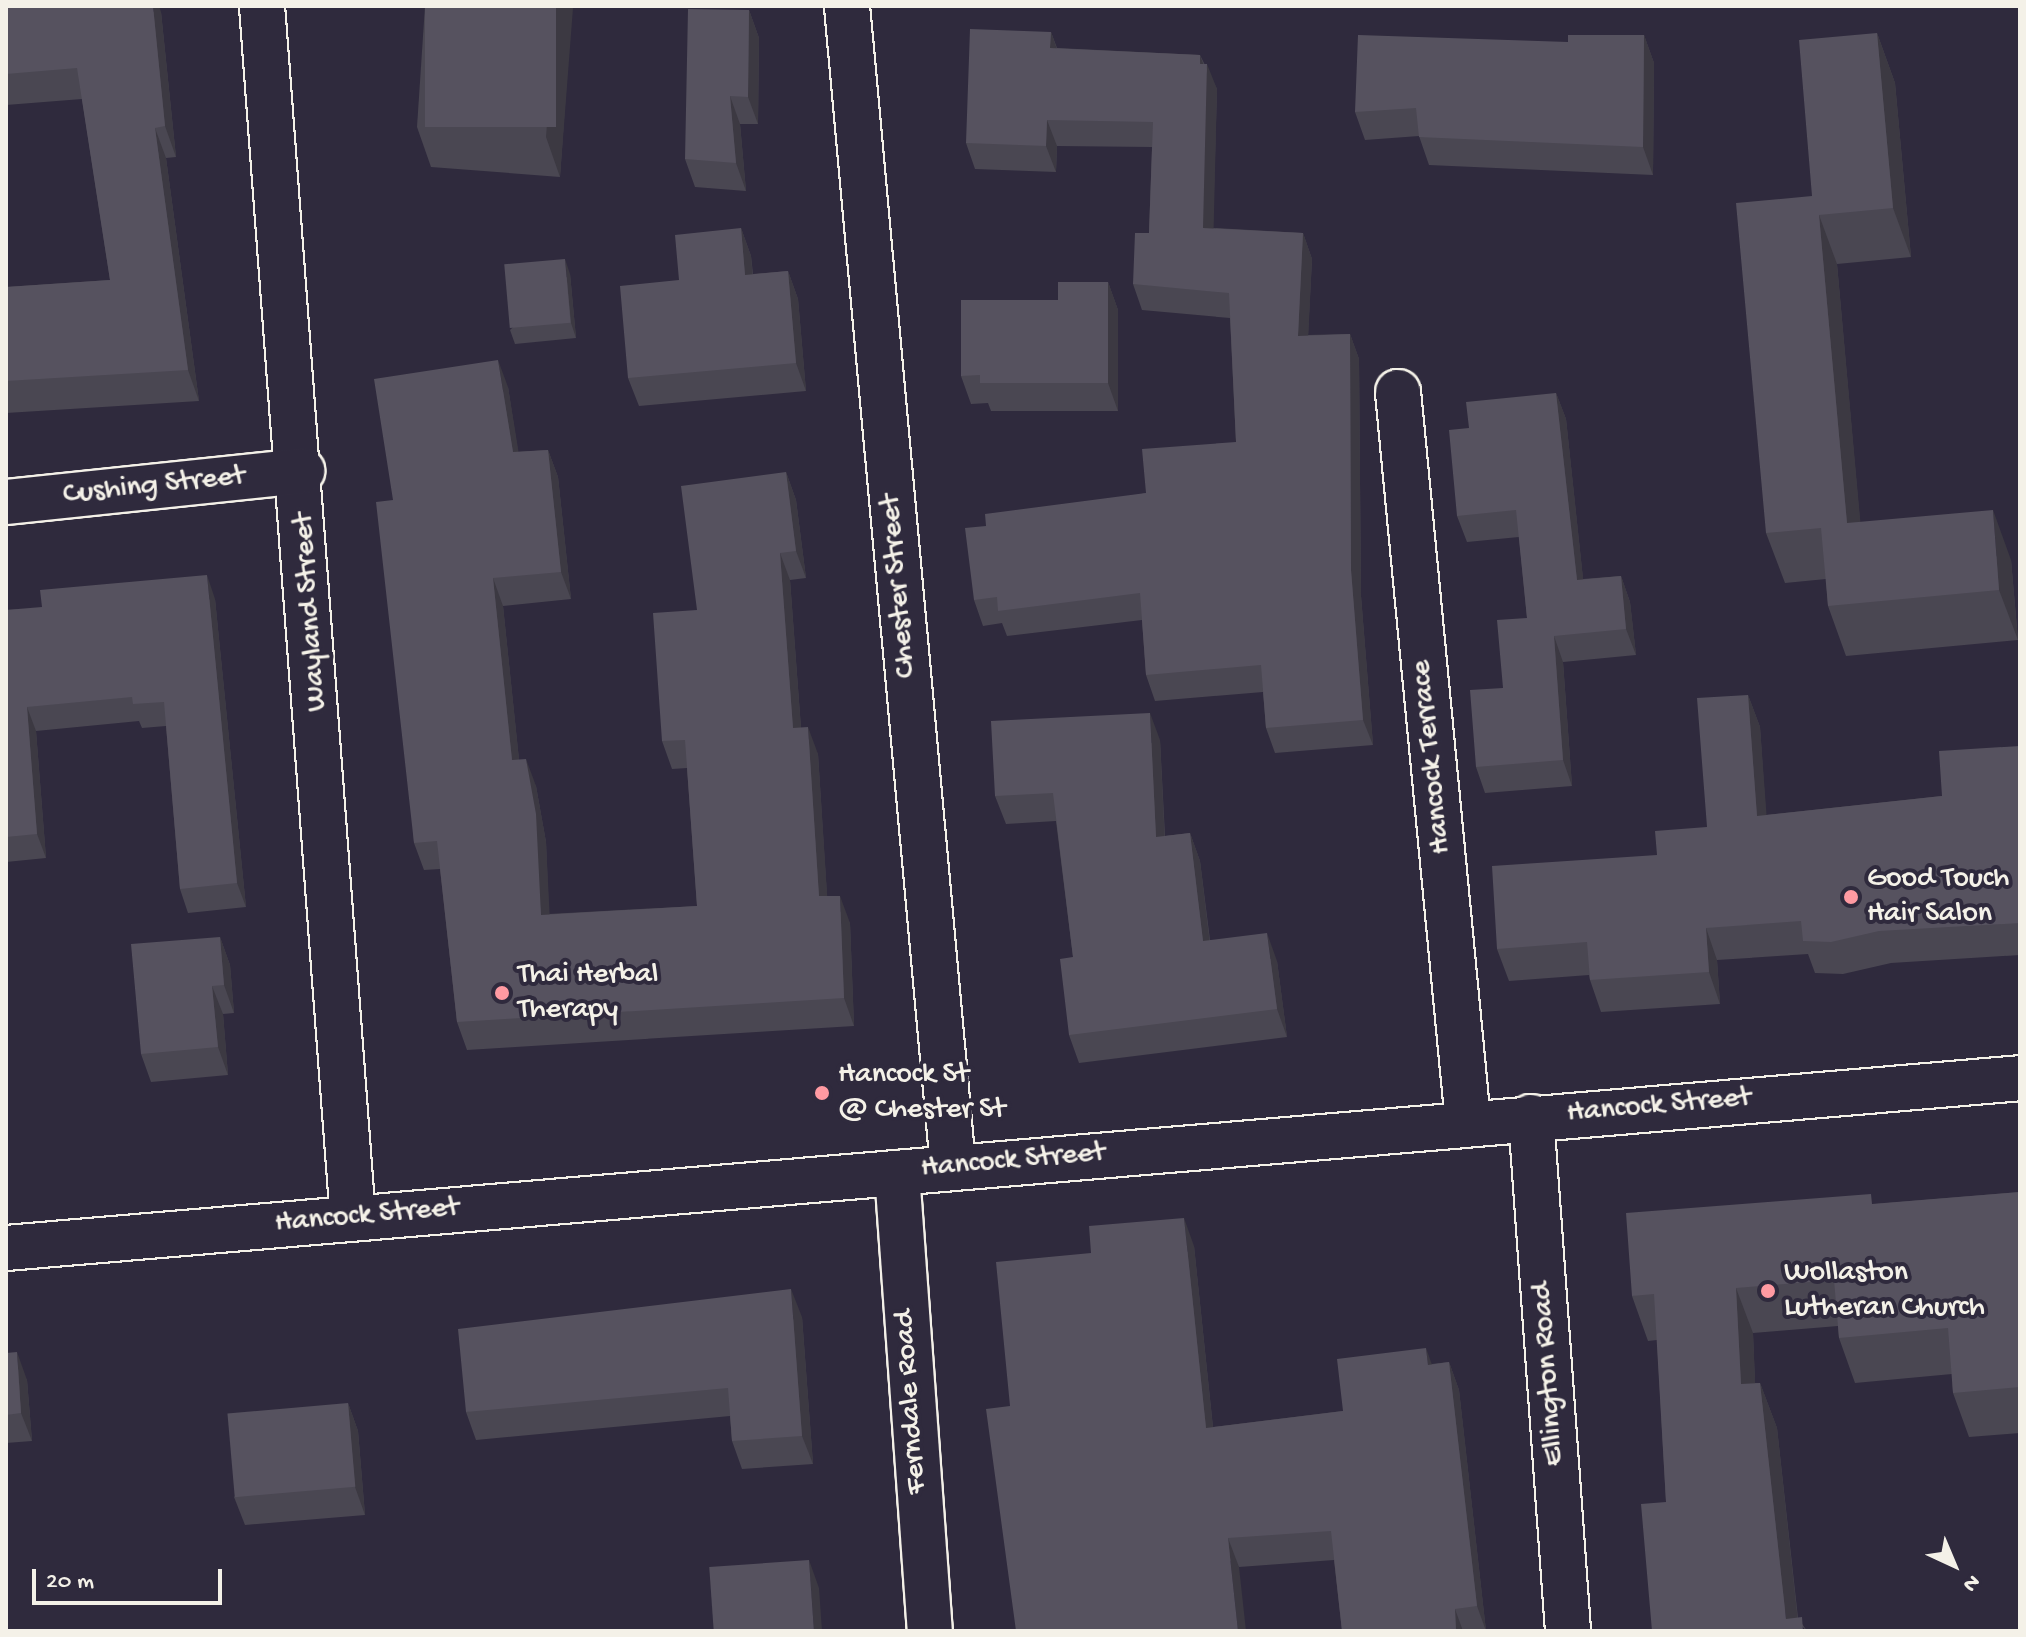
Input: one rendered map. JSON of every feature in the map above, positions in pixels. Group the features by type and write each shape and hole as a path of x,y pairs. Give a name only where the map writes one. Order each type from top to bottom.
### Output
{"street":[{"name":"Wayland Street","path":"262,6 302,471 353,1219"},
{"name":"Chester Street","path":"847,6 953,1167"},
{"name":"Hancock Terrace","path":"1398,392 1468,1122"},
{"name":"Cushing Street","path":"6,502 302,471"},
{"name":"Hancock Street","path":"6,1248 1468,1122 2020,1078"},
{"name":"Ellington Road","path":"1531,1117 1568,1631"},
{"name":"Ferndale Road","path":"897,1173 930,1631"}],"building":[{"path":"6,6 153,6 165,126 155,128 188,370 6,381 6,287 110,280 77,68 6,74"},
{"path":"425,6 556,6 556,127 425,127"},
{"path":"688,9 749,10 748,97 730,96 736,163 685,159"},
{"path":"970,29 1051,32 1050,48 1200,55 1200,64 1207,64 1203,228 1303,233 1298,336 1350,334 1351,570 1363,720 1266,728 1261,665 1146,675 1140,593 998,611 997,597 974,600 965,528 986,526 985,514 1146,493 1142,449 1236,442 1229,293 1133,284 1135,233 1149,233 1153,122 1047,120 1046,146 966,143"},
{"path":"1877,33 1893,208 1819,215 1847,523 1993,510 1999,590 1828,606 1821,528 1766,533 1736,203 1812,196 1799,40"},
{"path":"1358,35 1568,42 1568,35 1644,35 1643,147 1419,137 1416,108 1355,112"},
{"path":"741,228 745,275 788,271 796,363 628,378 620,286 679,280 675,235"},
{"path":"565,259 571,323 510,328 504,264"},
{"path":"1058,282 1108,282 1108,383 980,383 980,375 961,376 961,300 1058,300"},
{"path":"498,360 513,452 548,450 561,572 493,578 512,760 526,759 536,814 541,915 697,906 685,740 662,741 653,613 697,610 681,486 786,472 796,551 780,553 793,728 808,727 819,896 840,896 844,998 457,1022 437,841 414,843 376,502 393,500 374,379"},
{"path":"1556,393 1577,580 1621,576 1626,629 1554,636 1563,760 1476,767 1470,690 1503,688 1497,620 1527,618 1516,510 1457,516 1449,430 1469,428 1466,402"},
{"path":"207,575 237,883 180,889 164,702 133,704 132,697 27,707 37,834 6,837 6,610 42,607 40,590"},
{"path":"1748,695 1757,816 1942,796 1939,751 2020,746 2020,923 1879,931 1831,942 1803,941 1801,921 1706,928 1709,972 1590,980 1587,942 1497,949 1492,866 1657,855 1655,831 1707,827 1697,698"},
{"path":"1150,713 1156,837 1190,833 1203,941 1267,933 1277,1009 1069,1035 1060,959 1073,957 1053,793 995,796 991,721"},
{"path":"220,937 224,985 212,986 218,1047 141,1054 131,944"},
{"path":"2020,1192 2020,1387 1953,1393 1948,1328 1839,1338 1834,1280 1736,1288 1741,1384 1760,1383 1786,1619 1802,1617 1803,1631 1652,1631 1641,1504 1666,1502 1654,1294 1632,1296 1626,1213 1871,1194 1872,1204"},
{"path":"1184,1218 1206,1428 1343,1411 1337,1359 1426,1348 1428,1365 1449,1362 1477,1606 1455,1609 1456,1631 1342,1631 1331,1531 1228,1538 1238,1631 1016,1631 986,1409 1010,1406 996,1262 1091,1253 1089,1226"},
{"path":"791,1289 802,1436 732,1441 728,1388 466,1412 458,1329"},
{"path":"17,1352 21,1413 6,1415 6,1353"},
{"path":"348,1403 355,1487 235,1497 227,1414"},
{"path":"809,1560 814,1631 714,1631 709,1567"}],"place":[{"name":"Good Touch Hair Salon","path":"1851,897"},
{"name":"Thai Herbal Therapy","path":"502,993"},
{"name":"Hancock St @ Chester St","path":"822,1093"},
{"name":"Wollaston Lutheran Church","path":"1768,1291"}]}
